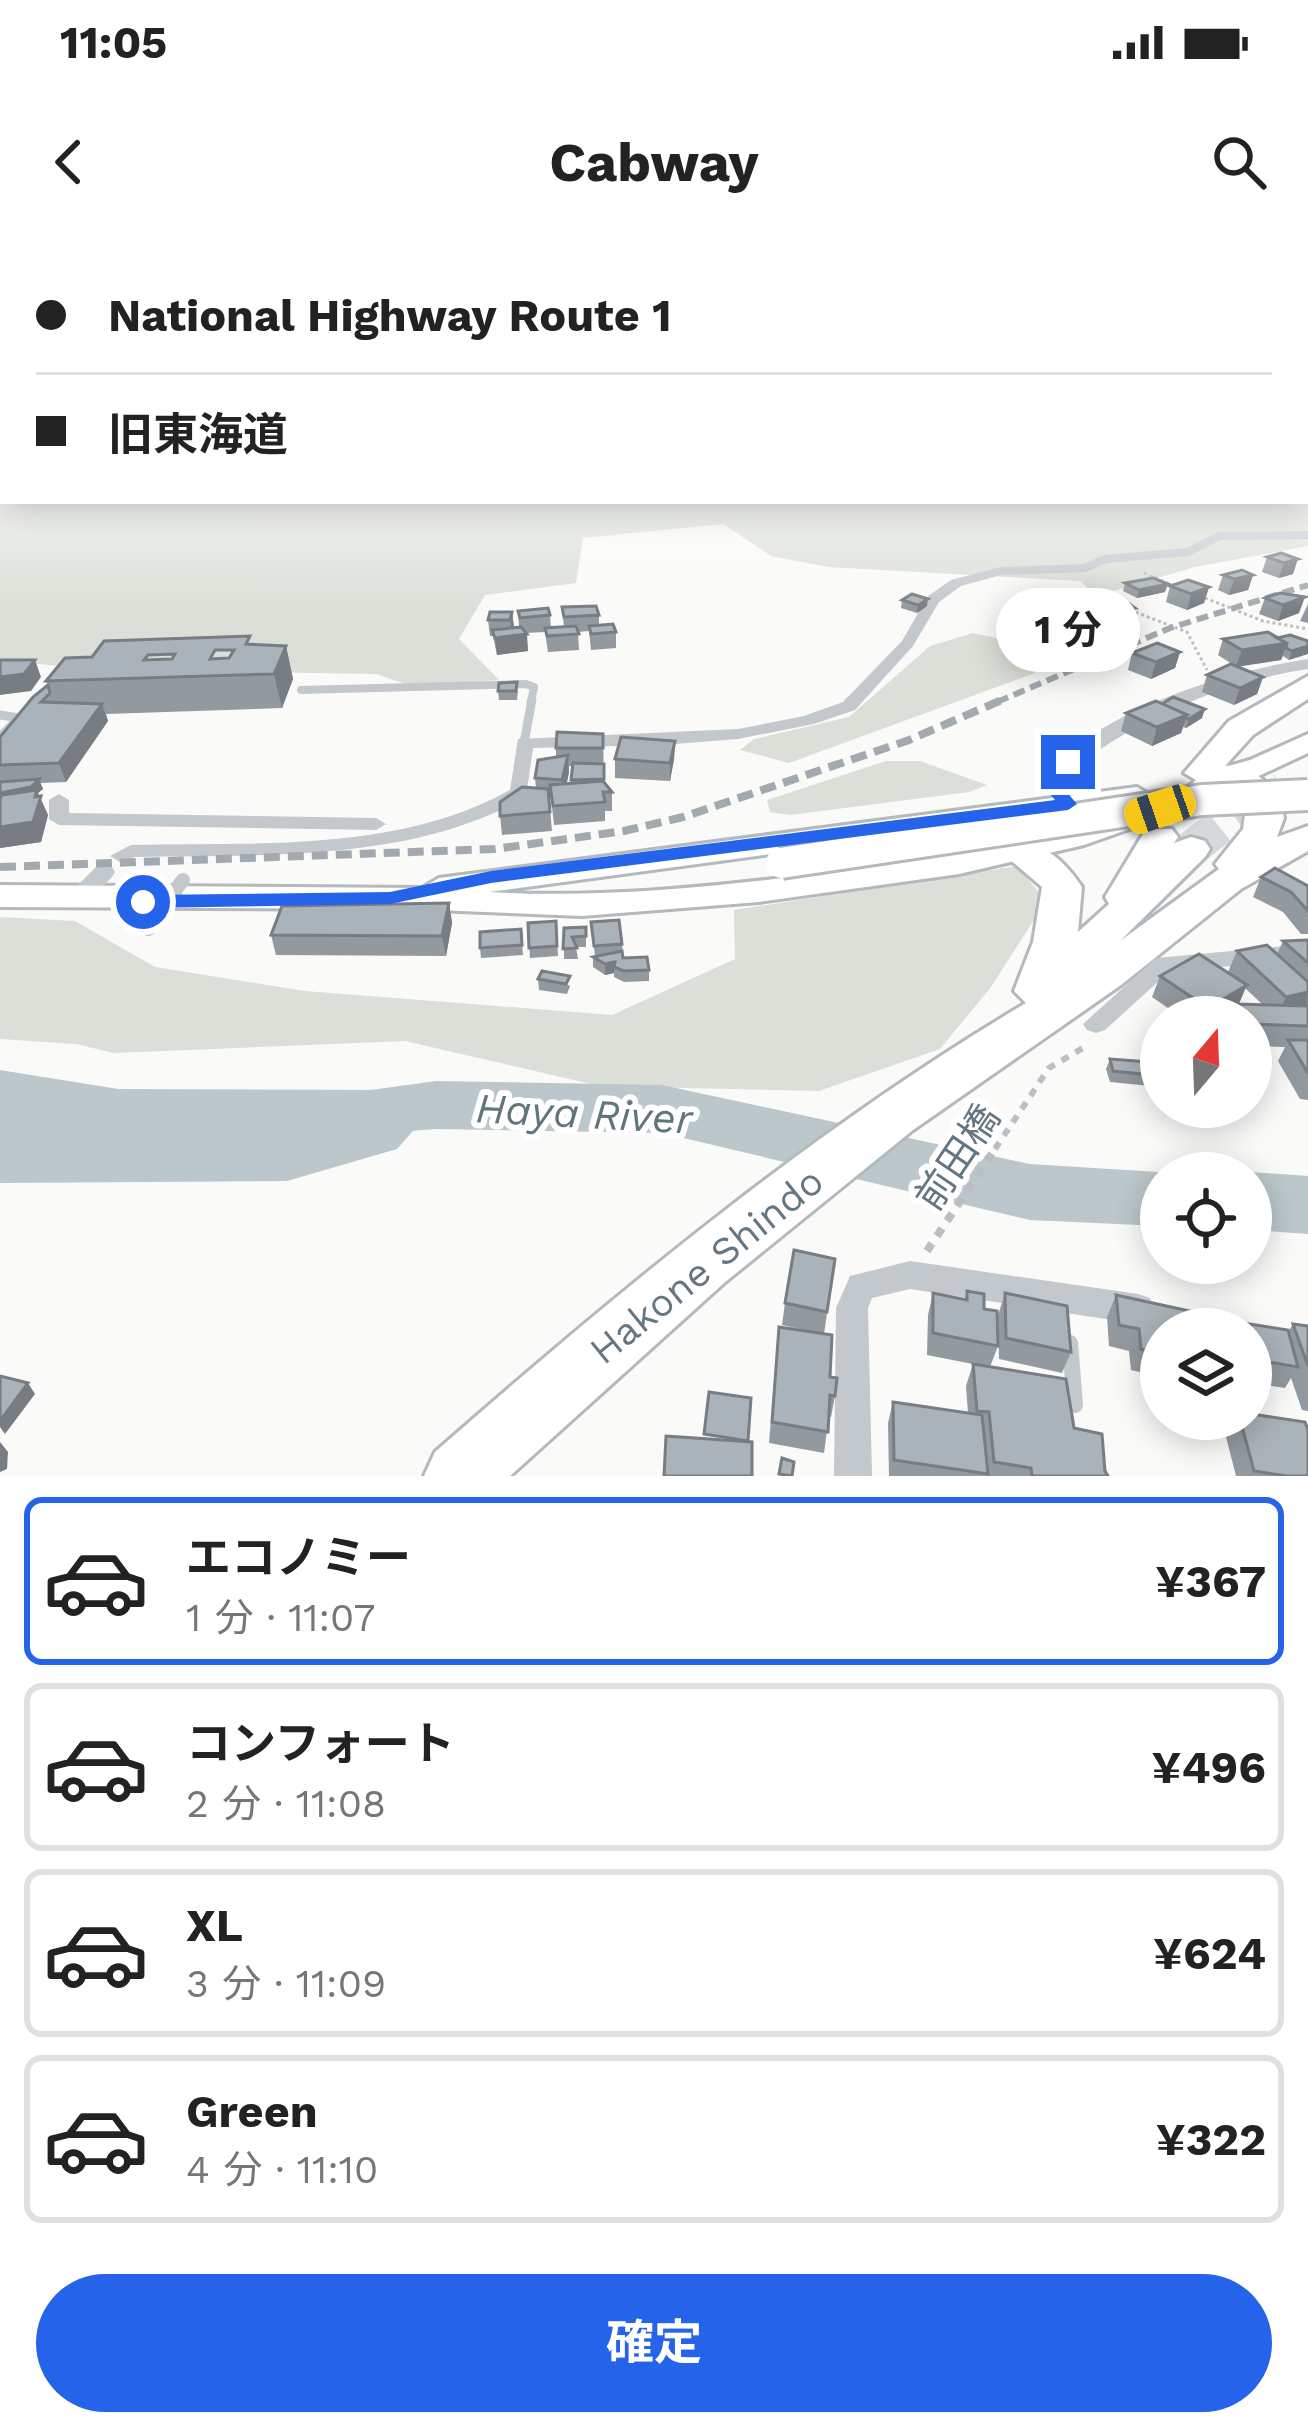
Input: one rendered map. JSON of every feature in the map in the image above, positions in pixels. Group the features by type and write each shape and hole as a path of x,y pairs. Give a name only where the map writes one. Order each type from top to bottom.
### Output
{"highway":[{"path":"0,896 76,900 390,898 556,906 700,899 882,877 1094,832 1192,797 1217,774 1241,728 1308,685"},
{"path":"390,898 512,874 1068,804 1217,774 1308,742"},
{"path":"1202,897 1265,829 1257,794 1217,774"},
{"path":"390,898 781,863 1202,800 1308,796"},
{"path":"963,1065 1105,974 1202,897 1268,854 1308,837"},
{"path":"963,1065 1110,929 1175,843"},
{"path":"1019,850 1051,871 1062,887 1055,942 1035,996"},
{"name":"Hakone Shindo","path":"459,1476 727,1242 963,1065"}],"street":[{"path":"76,900 131,850 405,835 496,811 519,794 524,743 700,737 808,720 849,706 908,643 933,598 956,583 1001,571 1086,568 1104,559 1190,552 1217,536 1308,535"},
{"path":"1094,832 1046,779 1089,744 1139,714 1226,678 1308,664"},
{"path":"50,802 59,819 377,824 405,835"},
{"path":"148,927 183,880"},
{"path":"1096,1024 1163,964 1308,952"},
{"path":"853,1476 852,1308 861,1286 910,1275 1140,1309"}],"lane":[{"path":"302,690 526,684 534,687 524,743"},
{"path":"0,715 19,718 0,737"},
{"path":"1066,1298 1075,1406"}],"path":[{"path":"1132,568 1185,590"},
{"path":"1200,596 1263,621 1308,629"},
{"path":"1125,607 1187,632 1206,668 1226,678"},
{"name":"前田橋","path":"910,1275 1049,1068 1094,1041 1096,1024"}],"shaded area":[{"path":"0,504 1308,504 1308,546 1195,567 1096,596 1080,581 828,567 771,556 723,524 583,538 576,583 485,595 459,639 499,680 412,686 376,674 88,669 0,660"},
{"path":"973,633 1032,646 1035,673 789,763 740,750 754,739 849,717 930,646"},
{"path":"886,761 920,761 987,785 969,792 790,815 770,812 767,800"},
{"path":"1017,866 1046,901 991,987 940,1049 819,1091 600,1086 405,1041 114,1053 76,1044 0,1039 0,917 75,921 155,967 305,991 612,1015 735,959 734,910"},
{"path":"0,1070 118,1089 397,1090 436,1105 397,1149 287,1181 0,1183"}],"building":[{"path":"1281,553 1298,559 1284,563 1267,557"},
{"path":"1242,570 1253,575 1234,579 1223,575"},
{"path":"1153,578 1168,584 1139,590 1125,583"},
{"path":"1188,580 1209,587 1191,594 1170,586"},
{"path":"1280,593 1305,597 1283,605 1265,598"},
{"path":"912,594 928,599 918,605 902,600"},
{"path":"1120,597 1135,608 1111,610 1096,599"},
{"path":"1046,601 1067,605 1062,614 1036,609"},
{"path":"596,606 599,615 564,617 562,607"},
{"path":"548,608 550,615 520,618 518,611"},
{"path":"490,612 512,612 510,620 488,620"},
{"path":"613,624 616,632 591,634 589,626"},
{"path":"576,626 579,634 547,636 545,628"},
{"path":"521,627 527,634 495,638 492,630"},
{"path":"1268,632 1287,643 1242,650 1223,639"},
{"path":"1290,635 1308,641 1308,646 1292,651 1277,638"},
{"path":"250,636 246,644 286,646 274,674 46,681 65,658 92,657 104,641","holes":["215,650 234,650 229,658 210,659","175,654 172,659 144,660 148,655"]},
{"path":"1157,643 1180,652 1156,662 1132,653"},
{"path":"0,660 35,660 24,674 0,677"},
{"path":"1231,664 1263,677 1240,688 1207,675"},
{"path":"517,682 516,691 498,691 499,683"},
{"path":"48,685 50,693 41,702 102,704 59,763 0,765 0,737"},
{"path":"1173,697 1205,709 1186,718 1162,704"},
{"path":"1156,701 1187,715 1157,727 1126,713"},
{"path":"557,732 603,734 603,748 556,748"},
{"path":"621,737 675,741 670,763 615,759"},
{"path":"568,755 562,780 535,778 538,760"},
{"path":"573,763 604,764 604,779 571,780"},
{"path":"39,779 31,787 0,793 0,782"},
{"path":"603,781 612,792 603,792 605,802 553,806 550,785"},
{"path":"522,787 548,789 550,812 500,816 500,802"},
{"path":"37,790 35,797 41,796 33,822 0,827 2,795"},
{"path":"1275,868 1308,886 1308,911 1291,892 1261,877"},
{"path":"449,903 442,936 271,935 282,906"},
{"path":"619,920 622,944 594,946 591,922"},
{"path":"556,921 557,946 529,948 528,923"},
{"path":"586,927 586,936 572,937 577,948 563,949 564,928"},
{"path":"521,929 522,945 480,948 480,932"},
{"path":"1308,940 1308,963 1283,941"},
{"path":"1267,945 1308,982 1308,992 1286,997 1237,951"},
{"path":"622,951 623,958 647,957 649,970 624,971 614,967 615,962 605,964 593,957"},
{"path":"1199,954 1247,985 1228,996 1190,996 1160,976"},
{"path":"542,971 570,976 566,984 538,979"},
{"path":"1272,1005 1308,1006 1308,1026 1272,1025"},
{"path":"1288,1040 1308,1040 1308,1073"},
{"path":"1110,1059 1140,1061 1140,1074 1113,1071"},
{"path":"794,1250 835,1259 827,1312 785,1303"},
{"path":"967,1291 984,1294 984,1309 997,1311 998,1346 933,1333 933,1293 967,1300"},
{"path":"1005,1293 1067,1306 1071,1352 1006,1338"},
{"path":"1116,1295 1176,1308 1140,1308 1140,1339 1139,1329 1119,1325"},
{"path":"1293,1324 1308,1326 1308,1366"},
{"path":"779,1327 832,1335 830,1377 837,1378 835,1396 830,1395 828,1432 772,1422"},
{"path":"1272,1328 1288,1330 1298,1367 1272,1363"},
{"path":"973,1364 1066,1379 1074,1428 1102,1434 1108,1476 1032,1476 1031,1468 994,1462 989,1412 977,1411"},
{"path":"0,1376 28,1383 0,1421"},
{"path":"709,1392 751,1398 748,1441 704,1434"},
{"path":"893,1402 982,1415 988,1474 894,1460"},
{"path":"1272,1417 1305,1422 1308,1476 1254,1471 1246,1440 1272,1440"},
{"path":"666,1436 752,1442 752,1476 664,1476"},
{"path":"782,1458 794,1462 792,1476 779,1474"}],"waterway":[{"name":"Haya River","path":"371,1110 436,1105 662,1109 1030,1192 1140,1196"},
{"name":"Haya River","path":"1272,1202 1308,1205"}],"tunnel":[{"path":"1191,849 1237,813 1282,790"}],"railway":[{"path":"1002,700 1170,628 1308,585"},
{"path":"0,867 495,849 624,831 683,817 909,740 1002,700"},
{"path":"997,702 1002,700"}],"route":[{"path":"143,902 390,898 491,877 1068,804 1046,779 1068,762"}]}
